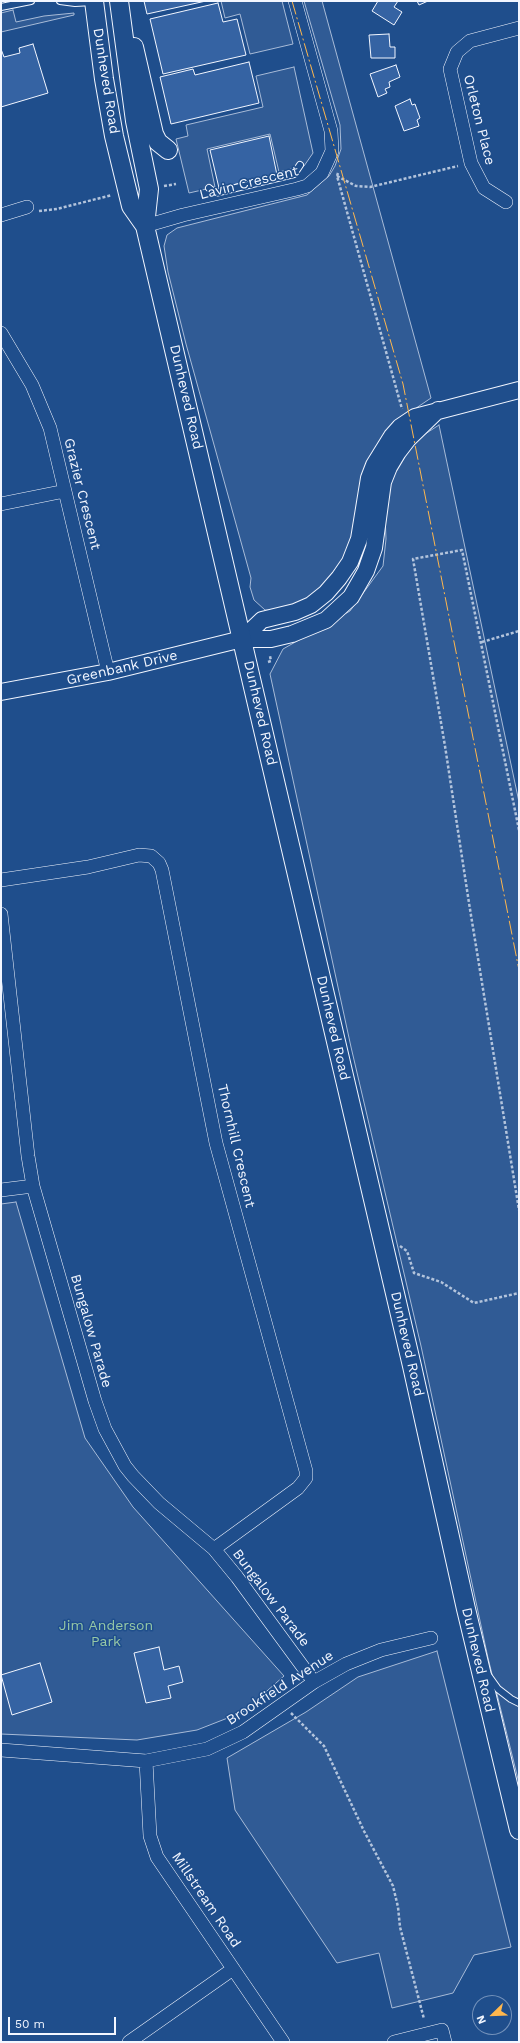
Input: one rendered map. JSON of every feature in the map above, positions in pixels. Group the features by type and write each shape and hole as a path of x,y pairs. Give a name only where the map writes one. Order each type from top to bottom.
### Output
{"main road":[{"name":"Dunheved Road","path":"94,1 104,78 114,136 131,206 145,226 519,1830"},
{"name":"Dunheved Road","path":"120,2 132,99 154,188 145,226"},
{"path":"120,2 137,56 154,134 158,142 168,150 161,154 154,163 154,188"}],"street":[{"name":"Lavin Crescent","path":"145,226 183,215 297,189 316,180 326,167 332,151 331,131 295,1"},
{"name":"Orleton Place","path":"506,202 484,188 471,163 451,80 450,69 457,52 470,41 519,28"},
{"path":"1,215 28,207"},
{"name":"Grazier Crescent","path":"1,333 32,385 46,416 108,672"},
{"path":"242,639 262,620 303,609 319,599 345,570 355,551 359,539 369,478 379,454 392,436 407,421 438,410 519,390"},
{"path":"242,639 271,640 316,624 334,614 351,597 362,580 371,559 383,482 389,467 408,440 438,410"},
{"path":"1,504 65,491"},
{"name":"Greenbank Drive","path":"1,692 108,672 242,639"},
{"name":"Thornhill Crescent","path":"1,880 88,867 138,855 151,856 159,863 162,870 218,1149 306,1471 306,1478 298,1488 214,1549"},
{"name":"Bungalow Parade","path":"1,914 28,1156 33,1186 95,1401 109,1439 125,1466 143,1487 214,1549 237,1577 314,1682"},
{"path":"1,1190 33,1186"},
{"name":"Brookfield Avenue","path":"1,1750 146,1761 207,1749 253,1726 314,1682 346,1664 366,1655 432,1638"},
{"name":"Millstream Road","path":"146,1761 148,1826 153,1847 164,1867 283,2042"},
{"path":"129,2042 233,1969"},
{"path":"394,2042 442,2030 445,2042"}],"lane":[{"path":"1,7 31,1"},
{"path":"60,1 75,3 94,1"},
{"path":"209,188 215,193 294,174 300,165"},
{"path":"479,1663 498,1689 519,1703"}],"path":[{"path":"326,167 337,176 356,186 370,187 471,163"},
{"path":"337,176 402,412"},
{"path":"154,188 176,184"},
{"path":"28,207 40,211 57,209 113,194"},
{"path":"519,830 482,642 462,550 413,559 445,746 519,1210"},
{"path":"482,642 519,631"},
{"path":"268,662 271,661 270,656"},
{"path":"381,1233 408,1251 414,1273 441,1282 474,1303 519,1293"},
{"path":"290,1711 324,1746 364,1831 393,1886 398,1907 400,1927 424,2019"}],"shaded area":[{"path":"221,1 282,1 293,44 250,54 240,14 225,18"},
{"path":"304,1 322,1 431,398 394,423 345,556 320,590 304,602 277,611 265,610 254,600 250,587 251,578 186,344 168,272 164,246 167,235 177,228 307,195 329,176 335,166 341,149 340,125"},
{"path":"13,10 16,22 44,16 74,13 74,15 1,32 1,13"},
{"path":"294,67 313,153 304,166 279,172 270,134 207,149 215,187 189,193 176,139 188,136 186,125 263,107 256,76"},
{"path":"439,425 519,802 519,1783 488,1658 421,1346 351,1047 270,674 283,649 350,611 383,566 386,539 385,515 390,483 401,456 419,438"},
{"name":"Jim Anderson Park","path":"16,1202 85,1438 133,1507 284,1676 243,1712 197,1730 137,1740 1,1734 1,1204"},
{"path":"437,1651 511,1947 474,1955 453,1993 392,2008 379,1953 337,1963 235,1810 227,1758 306,1712 358,1677"}],"building":[{"path":"144,1 206,1 147,14"},
{"path":"378,1 398,1 394,7 402,12 394,25 372,11"},
{"path":"417,1 428,1 419,5"},
{"path":"218,3 223,22 237,19 246,55 163,74 150,19"},
{"path":"389,34 390,47 395,47 395,58 371,58 369,35"},
{"path":"33,44 48,93 1,107 1,49 4,57 20,53 19,48"},
{"path":"249,62 259,103 171,124 160,77 193,69 195,75"},
{"path":"396,65 400,77 389,82 390,87 385,89 387,93 378,97 370,74"},
{"path":"410,99 412,105 415,104 420,118 417,120 419,126 404,131 395,106"},
{"path":"269,136 277,175 219,188 210,150"},
{"path":"159,1647 164,1670 179,1666 183,1682 168,1686 171,1698 146,1703 134,1653"},
{"path":"40,1663 52,1702 12,1715 1,1675"}],"power":[{"path":"292,1 403,384 519,970"}]}
